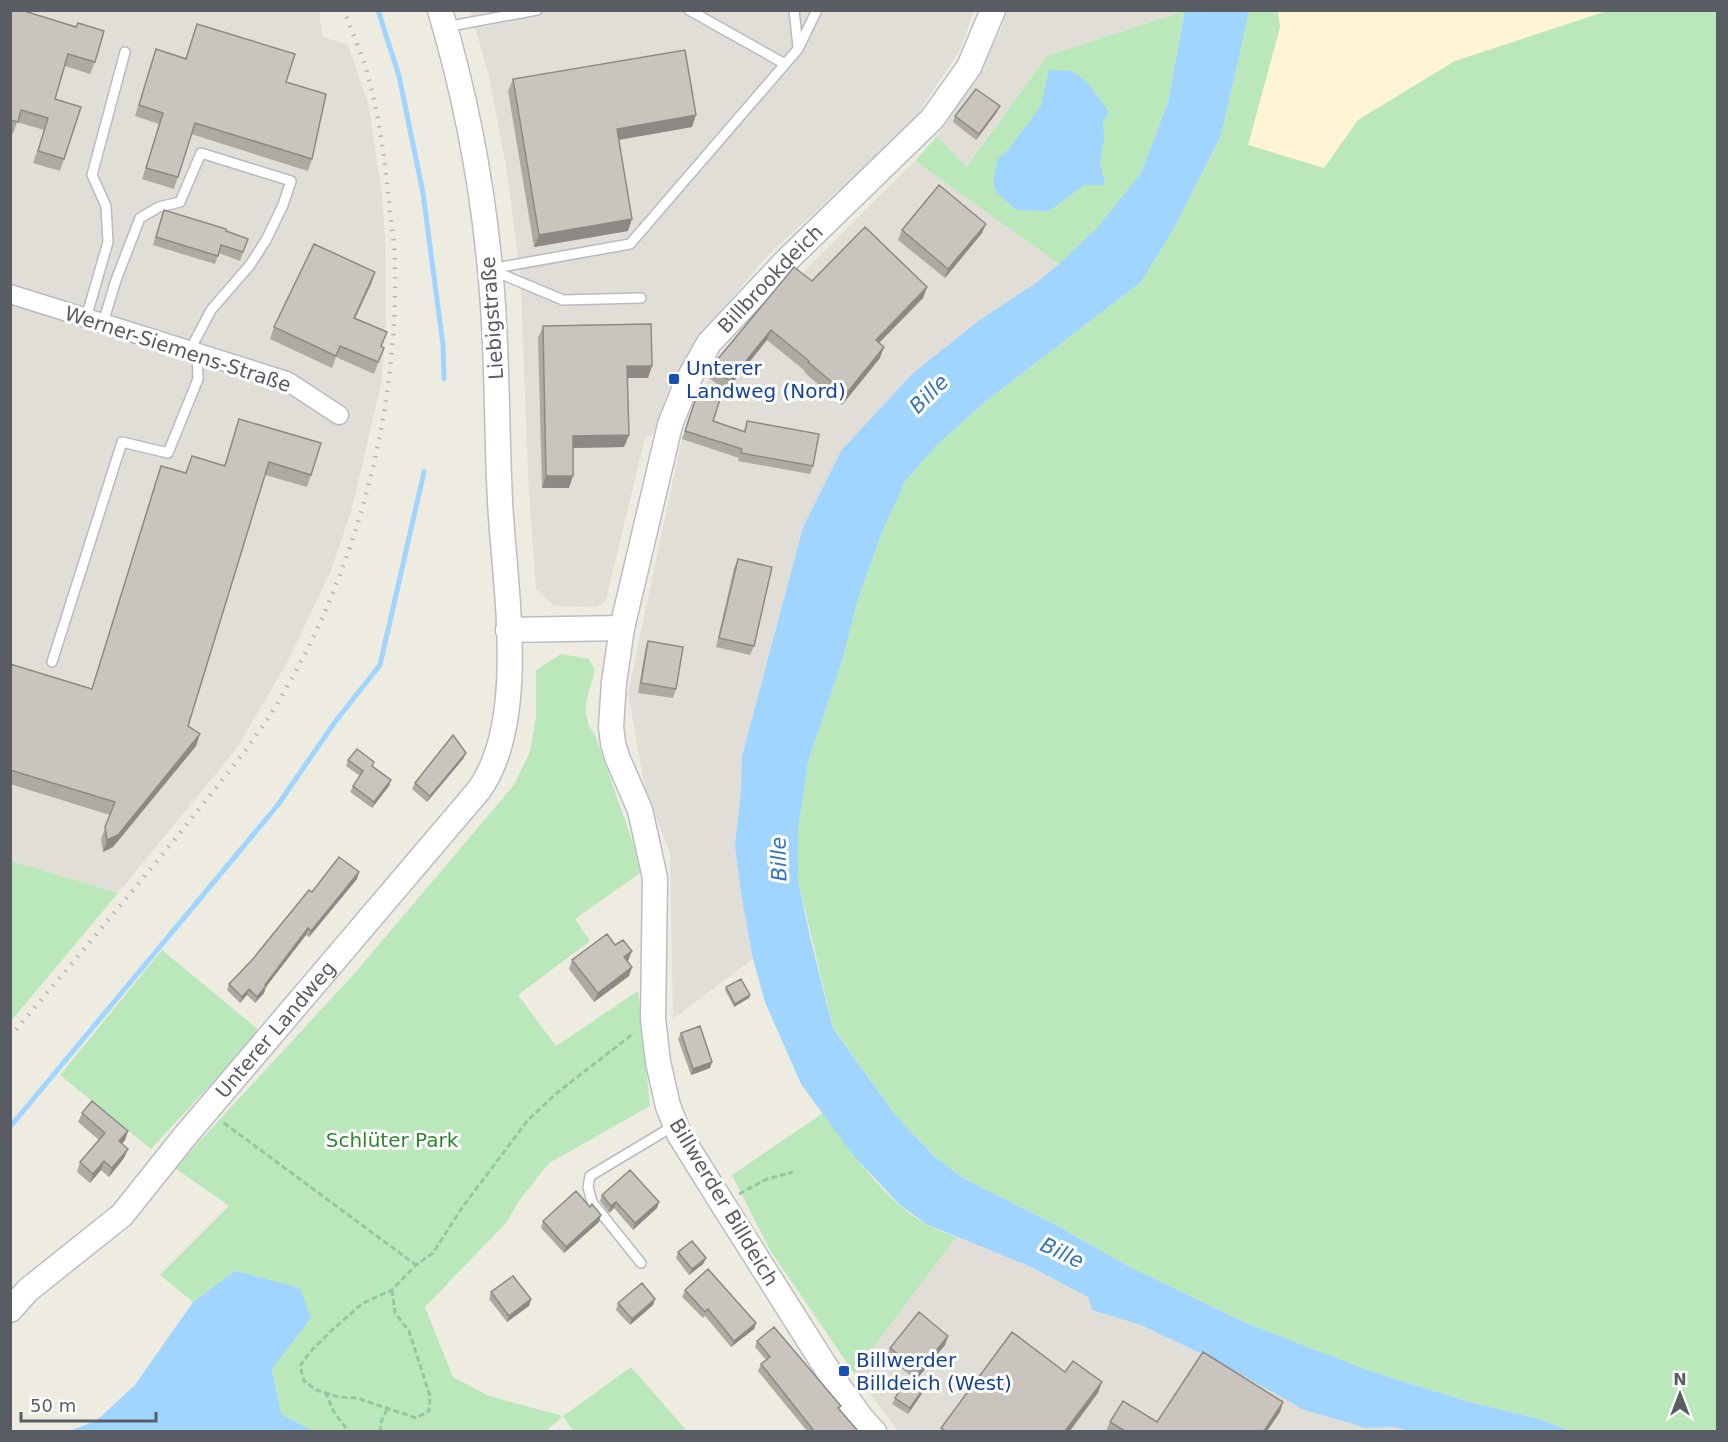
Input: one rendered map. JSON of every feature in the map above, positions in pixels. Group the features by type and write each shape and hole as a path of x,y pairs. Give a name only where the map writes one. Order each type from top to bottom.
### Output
{"street":[{"name":"Billbrookdeich","path":"622,628 670,425 687,382 709,344 787,260 932,120 969,67 993,10"},
{"name":"Liebigstraße","path":"442,19 466,110 480,188 490,269 508,630 509,692 506,721"},
{"name":"Werner-Siemens-Straße","path":"10,294 287,381 339,415"},
{"path":"508,630 622,628"},
{"name":"Billwerder Billdeich","path":"622,628 614,682 611,726 617,757 640,810 655,878 653,1019 658,1062 668,1106 675,1125 722,1203 834,1380 862,1419 874,1431"},
{"name":"Unterer Landweg","path":"10,1310 28,1290 122,1215 479,790 493,765 506,721"}],"lane":[{"path":"442,19 537,10"},
{"path":"689,10 785,64"},
{"path":"794,10 798,49"},
{"path":"490,269 630,244 798,49 817,10"},
{"path":"94,321 108,242 106,206 92,175 125,52"},
{"path":"52,662 122,442 168,453 198,379 194,351 211,310 250,265 266,240 283,205 291,181 201,153 180,202 159,207 140,218 116,280 94,321"},
{"path":"490,269 563,300 642,298"},
{"path":"641,1263 592,1202 588,1187 590,1176 675,1125"}],"path":[{"path":"392,1290 395,1312 409,1331 430,1396 429,1410 416,1418 357,1398 316,1390 304,1381 300,1366 309,1352 332,1330 363,1304 392,1290 416,1265 433,1253 461,1209 528,1120 591,1066 653,1019"},
{"path":"208,1110 416,1265"},
{"path":"722,1203 767,1179 793,1172"},
{"path":"325,1392 334,1412 349,1431"},
{"path":"380,1431 387,1409"}],"shaded area":[{"path":"10,11 319,11 323,37 348,45 368,103 382,194 386,325 381,385 351,512 330,573 288,661 237,748 118,893 11,861"},
{"path":"470,11 974,11 960,50 911,124 765,258 699,339 670,385 653,435 645,437 606,600 597,607 554,606 536,589 529,495 520,272 506,166 488,72"},
{"path":"1007,11 1185,11 1047,56 965,167 937,136 976,79 1001,29"},
{"path":"1278,11 1607,11 1455,61 1358,120 1324,168 1248,145 1280,28"},
{"path":"915,161 1059,264 1037,283 981,319 913,373 803,527 742,756 742,899 753,959 673,1019 670,853 645,789 628,693 682,437 719,356"},
{"path":"956,1237 1031,1267 1088,1297 1092,1310 1141,1325 1219,1362 1304,1410 1366,1428 1395,1427 1414,1431 898,1431 854,1373"}],"green space":[{"path":"1185,11 1168,102 1141,174 1098,227 1059,264 915,161 937,136 966,167 1047,56"},
{"path":"1249,11 1278,11 1280,27 1248,145 1324,168 1358,120 1455,61 1607,11 1717,11 1717,1431 1570,1431 1539,1419 1466,1401 1370,1371 1246,1323 1128,1266 1054,1224 963,1178 935,1157 896,1116 833,1027 798,880 798,830 808,762 842,661 859,596 882,532 906,480 936,446 986,401 1141,282 1174,228 1221,136"},
{"name":"Schlüter Park","path":"561,654 589,659 595,670 586,703 587,719 595,735 634,846 640,873 575,919 590,941 518,995 556,1046 638,991 650,1106 549,1163 518,1202 506,1223 425,1307 453,1377 489,1396 563,1416 546,1431 313,1431 281,1414 272,1369 311,1318 235,1271 193,1302 160,1275 229,1206 175,1168 354,974 514,785 530,752 536,717 536,670"},
{"path":"10,861 118,893 11,1021"},
{"path":"162,950 260,1031 151,1149 60,1075"},
{"path":"823,1113 869,1174 896,1202 926,1224 956,1237 854,1373 770,1250 732,1175"},
{"path":"631,1367 687,1431 573,1431 563,1416"}],"water":[{"name":"Bille","path":"1185,11 1249,12 1221,136 1174,228 1141,282 986,401 936,446 906,480 882,532 859,596 842,661 808,762 798,830 798,880 833,1028 896,1116 935,1157 963,1178 1054,1224 1128,1266 1246,1323 1370,1371 1466,1401 1539,1419 1570,1431 1414,1432 1395,1427 1366,1428 1304,1410 1219,1362 1141,1325 1092,1310 1088,1297 1031,1267 926,1224 899,1204 853,1155 801,1084 765,1002 753,959 735,846 742,756 803,527 841,451 913,373 981,319 1036,283 1059,264 1098,227 1141,173 1168,102"},
{"path":"1049,70 1072,71 1088,83 1109,112 1103,122 1104,139 1100,162 1105,185 1084,185 1049,211 1017,210 998,194 993,183 998,158 1008,150 1041,106"},
{"path":"235,1271 300,1288 311,1318 272,1369 281,1414 313,1431 69,1431 96,1421 135,1385 193,1302"}],"building":[{"path":"10,10 21,10 76,27 78,23 104,31 95,62 68,54 55,99 81,107 64,159 38,151 48,118 21,110 18,122 10,120"},
{"path":"197,24 295,54 286,82 326,94 312,159 195,123 178,177 146,168 163,113 139,105 156,49 186,59"},
{"path":"685,50 696,115 617,129 632,219 539,235 513,79"},
{"path":"976,89 1000,106 979,134 955,116"},
{"path":"939,185 986,224 948,269 902,230"},
{"path":"164,210 226,229 226,231 248,239 243,252 221,245 218,256 156,237"},
{"path":"865,227 927,287 876,340 884,347 846,394 771,330 730,381 712,366 794,267 812,281"},
{"path":"314,244 375,272 354,318 387,332 378,362 340,346 336,356 274,327"},
{"path":"651,324 652,366 627,366 629,435 573,436 573,476 546,476 543,326"},
{"path":"699,389 721,396 713,421 745,432 747,421 819,434 813,466 741,453 742,449 685,431"},
{"path":"239,419 321,443 311,475 269,462 188,726 200,734 118,835 107,840 105,827 115,802 10,770 10,664 92,689 161,466 186,473 192,456 225,466"},
{"path":"738,559 772,567 754,646 719,638"},
{"path":"648,641 683,647 676,689 641,683"},
{"path":"453,735 466,753 430,796 415,783"},
{"path":"357,749 374,762 372,766 391,780 374,802 353,786 363,771 348,760"},
{"path":"339,857 359,872 311,931 308,928 257,997 249,989 242,997 229,984 252,960 309,890 312,892"},
{"path":"607,934 615,945 623,940 632,951 624,957 632,967 598,993 572,960"},
{"path":"741,979 750,995 735,1004 726,987"},
{"path":"700,1026 712,1062 693,1069 681,1033"},
{"path":"92,1101 128,1131 119,1141 128,1149 112,1168 104,1161 93,1174 80,1162 105,1133 82,1113"},
{"path":"630,1170 659,1202 635,1223 616,1202 611,1206 602,1195"},
{"path":"576,1191 590,1207 592,1204 601,1215 566,1247 543,1221"},
{"path":"692,1241 706,1258 692,1269 678,1252"},
{"path":"708,1269 756,1323 734,1341 708,1309 705,1312 685,1290"},
{"path":"513,1276 531,1299 509,1316 491,1292"},
{"path":"642,1283 655,1299 632,1319 618,1303"},
{"path":"919,1312 948,1336 920,1371 890,1348"},
{"path":"774,1327 841,1406 838,1408 858,1431 814,1431 761,1364 770,1357 757,1341"},
{"path":"1012,1332 1065,1372 1073,1361 1102,1382 1065,1431 945,1431 941,1428"},
{"path":"1203,1352 1283,1402 1264,1431 1125,1431 1110,1422 1123,1401 1157,1422"},
{"path":"908,1378 923,1389 910,1408 895,1398"}],"waterway":[{"path":"378,10 399,76 423,193 443,345 444,379"},
{"path":"10,1127 277,806 335,722 380,665 424,472"}],"railway":[{"path":"10,1037 180,833 263,725 303,658 328,605 349,551 366,495 389,380 394,322 395,264 385,165 375,102 366,68 344,10"}],"place":[{"name":"Unterer Landweg (Nord)","path":"674,379"},
{"name":"Billwerder Billdeich (West)","path":"844,1371"}]}
